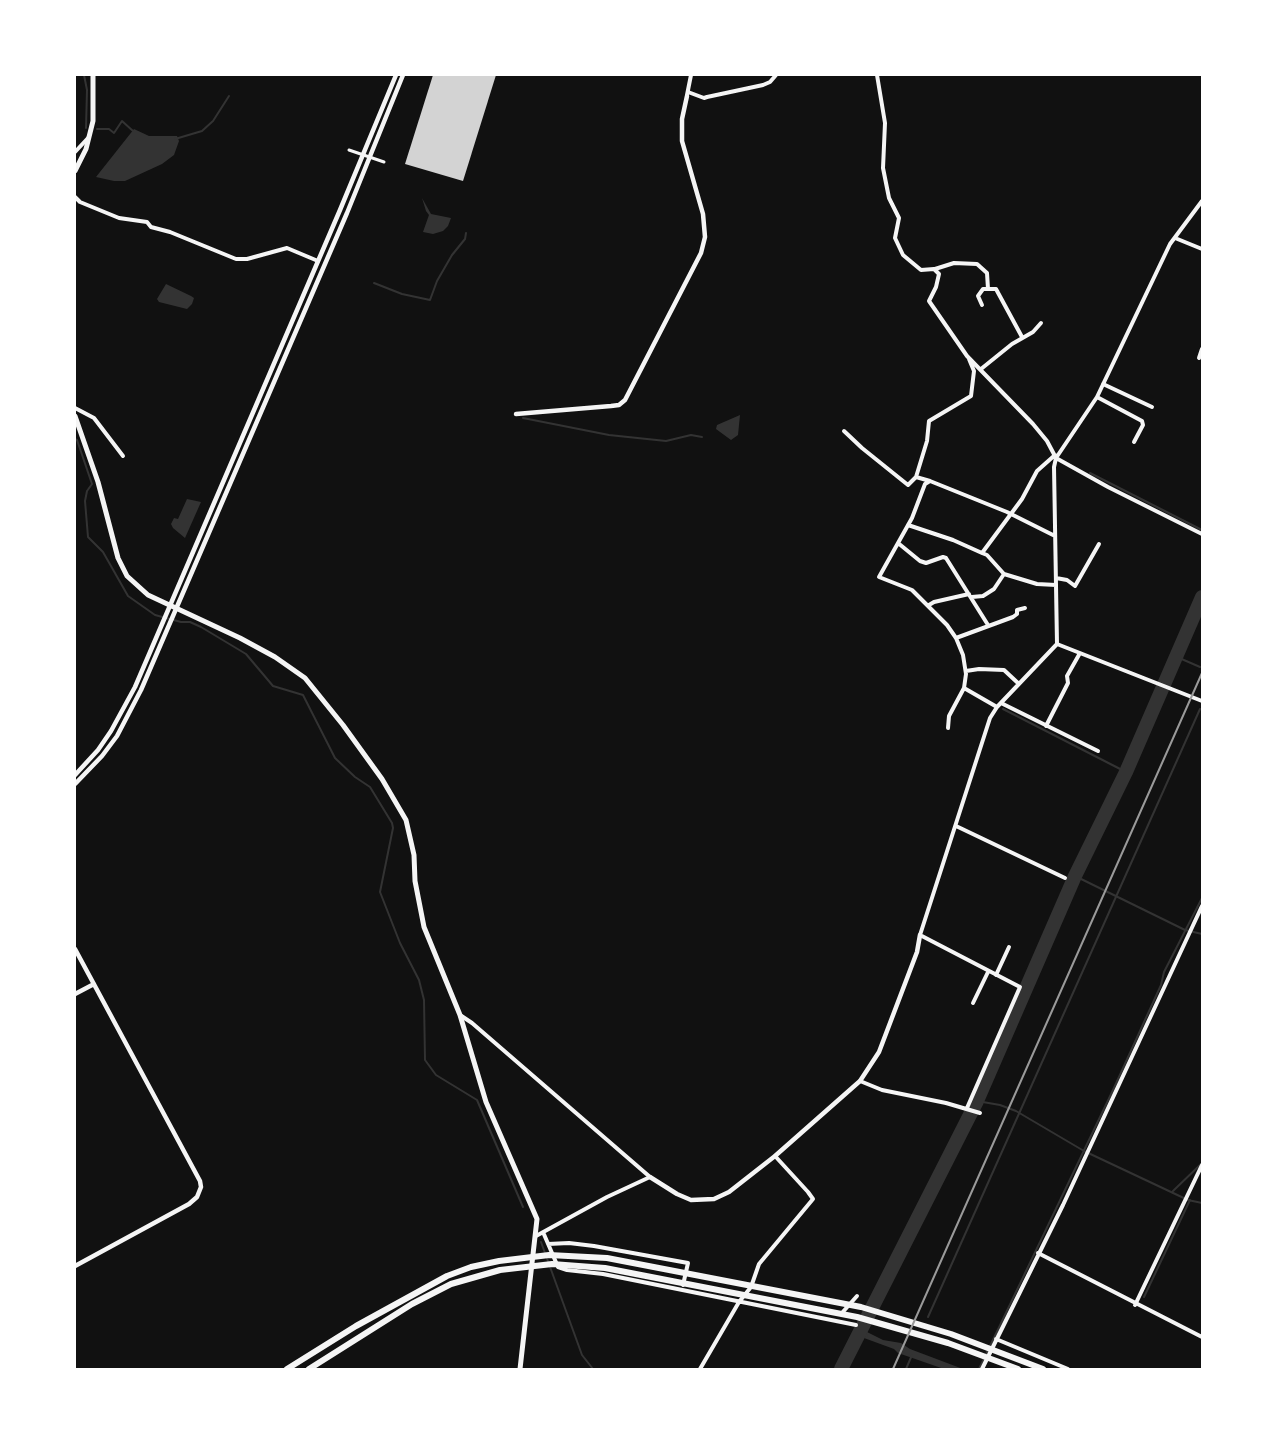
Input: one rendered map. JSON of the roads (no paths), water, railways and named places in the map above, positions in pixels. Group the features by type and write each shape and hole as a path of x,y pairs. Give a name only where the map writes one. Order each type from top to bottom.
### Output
{"main road":[{"path":"75,171 90,136 94,107 93,75"},
{"path":"75,416 98,482 117,558 127,576 148,596 219,628 293,668 318,693 382,779 406,820 411,837 415,881 424,927 460,1015 486,1102 537,1219 520,1369"},
{"path":"287,1369 409,1296 447,1276 471,1267 522,1257 549,1255 607,1258 861,1307 995,1349 1043,1369"},
{"path":"309,1369 412,1304 451,1284 500,1270 552,1264 605,1268 857,1317 895,1327 1018,1369"}],"street":[{"path":"75,775 98,750 111,731 135,687 396,75"},
{"path":"75,784 102,756 117,736 141,690 347,213 403,75"},
{"path":"516,414 619,405 625,400 698,258 705,237 703,213 682,141 682,119 691,75"},
{"path":"687,94 704,98 763,85 770,82 776,75"},
{"path":"877,75 885,123 883,168 889,198 899,218 895,238 903,255 921,270 954,263 977,264 987,273 988,289"},
{"path":"75,152 90,136"},
{"path":"349,151 384,162"},
{"path":"75,197 80,202 118,218 147,222 152,227 236,259 287,248 318,261"},
{"path":"982,554 1011,514 1037,471 1056,457 1097,397 1175,238 1202,201"},
{"path":"1175,238 1202,249"},
{"path":"844,431 908,485 915,477 927,441 929,421 971,396 974,371 967,356 929,301 940,278 934,269"},
{"path":"982,305 978,296 983,289 996,289 1022,337"},
{"path":"981,369 1022,337 1033,332 1041,323"},
{"path":"1198,357 1202,349"},
{"path":"967,356 1033,424 1056,457 1108,487 1202,534"},
{"path":"1103,384 1152,407"},
{"path":"1097,397 1142,421 1143,425 1134,442"},
{"path":"75,408 94,418 123,456"},
{"path":"460,1015 650,1177 691,1200 714,1199 729,1192 775,1156 860,1082 879,1052 917,952 920,935 990,718 999,705 1057,644 1054,467 1056,457"},
{"path":"915,477 1011,514 1055,536"},
{"path":"930,481 925,484 908,525 879,577 912,590 929,605 956,638 966,671 964,688 949,716 948,728"},
{"path":"908,525 953,540 987,555 1004,574 1036,584 1056,585"},
{"path":"898,543 920,561 926,563 946,558 988,625"},
{"path":"1056,578 1067,580 1075,586 1099,544"},
{"path":"929,605 970,595 982,596 994,589 1004,574"},
{"path":"956,638 1013,617 1017,614 1017,610 1025,608"},
{"path":"1057,644 1202,701"},
{"path":"1046,726 1068,683 1067,676 1080,653"},
{"path":"966,671 1004,670 1019,684"},
{"path":"964,688 1098,751"},
{"path":"956,826 1065,878"},
{"path":"991,1369 983,1368 1086,1156 1202,906"},
{"path":"920,935 1020,987 967,1108"},
{"path":"996,975 1009,947"},
{"path":"75,949 200,1181 201,1187 198,1197 189,1204 75,1266"},
{"path":"973,1004 988,972"},
{"path":"75,994 94,984"},
{"path":"860,1082 882,1090 967,1108 980,1113"},
{"path":"700,1369 739,1302 751,1287 759,1264 813,1199 775,1156"},
{"path":"1135,1305 1202,1165"},
{"path":"536,1236 607,1197 650,1177"},
{"path":"543,1232 558,1267 567,1270 603,1274 856,1325"},
{"path":"548,1244 569,1243 594,1246 688,1263 682,1291"},
{"path":"1038,1253 1135,1305 1202,1337"},
{"path":"834,1321 857,1296"},
{"path":"996,1340 1068,1369"}],"waterway":[{"path":"84,75 87,90 86,128"},
{"path":"175,139 202,131 213,121 229,96"},
{"path":"97,129 109,129 114,133 122,121 133,131"},
{"path":"374,283 402,294 430,300 437,281 452,255 465,239 466,233"},
{"path":"523,418 609,435 666,441 691,435 702,437"},
{"path":"75,439 92,484 87,491 85,501 88,537 103,552 128,596 155,615 190,622 201,627 246,654 273,686 303,695 335,758 355,777 370,787 392,823 393,828 380,892 400,943 419,980 424,1000 425,1060 436,1075 477,1100 523,1207"},
{"path":"1090,473 1202,530"},
{"path":"841,1369 977,1101 1075,876 1126,772 1202,597"},
{"path":"1177,657 1200,667"},
{"path":"1003,709 1126,772"},
{"path":"928,1317 1200,709"},
{"path":"1075,876 1185,930 1202,934"},
{"path":"979,1369 1113,1090 1161,985 1164,972 1202,898"},
{"path":"977,1101 1000,1105 1016,1111 1084,1151 1188,1200 1202,1203"},
{"path":"1173,1191 1201,1164"},
{"path":"1144,1297 1190,1200"},
{"path":"541,1242 582,1355 593,1369"},
{"path":"860,1333 867,1336"},
{"path":"906,1369 912,1355"}],"railway":[{"path":"893,1369 1202,673"}]}
